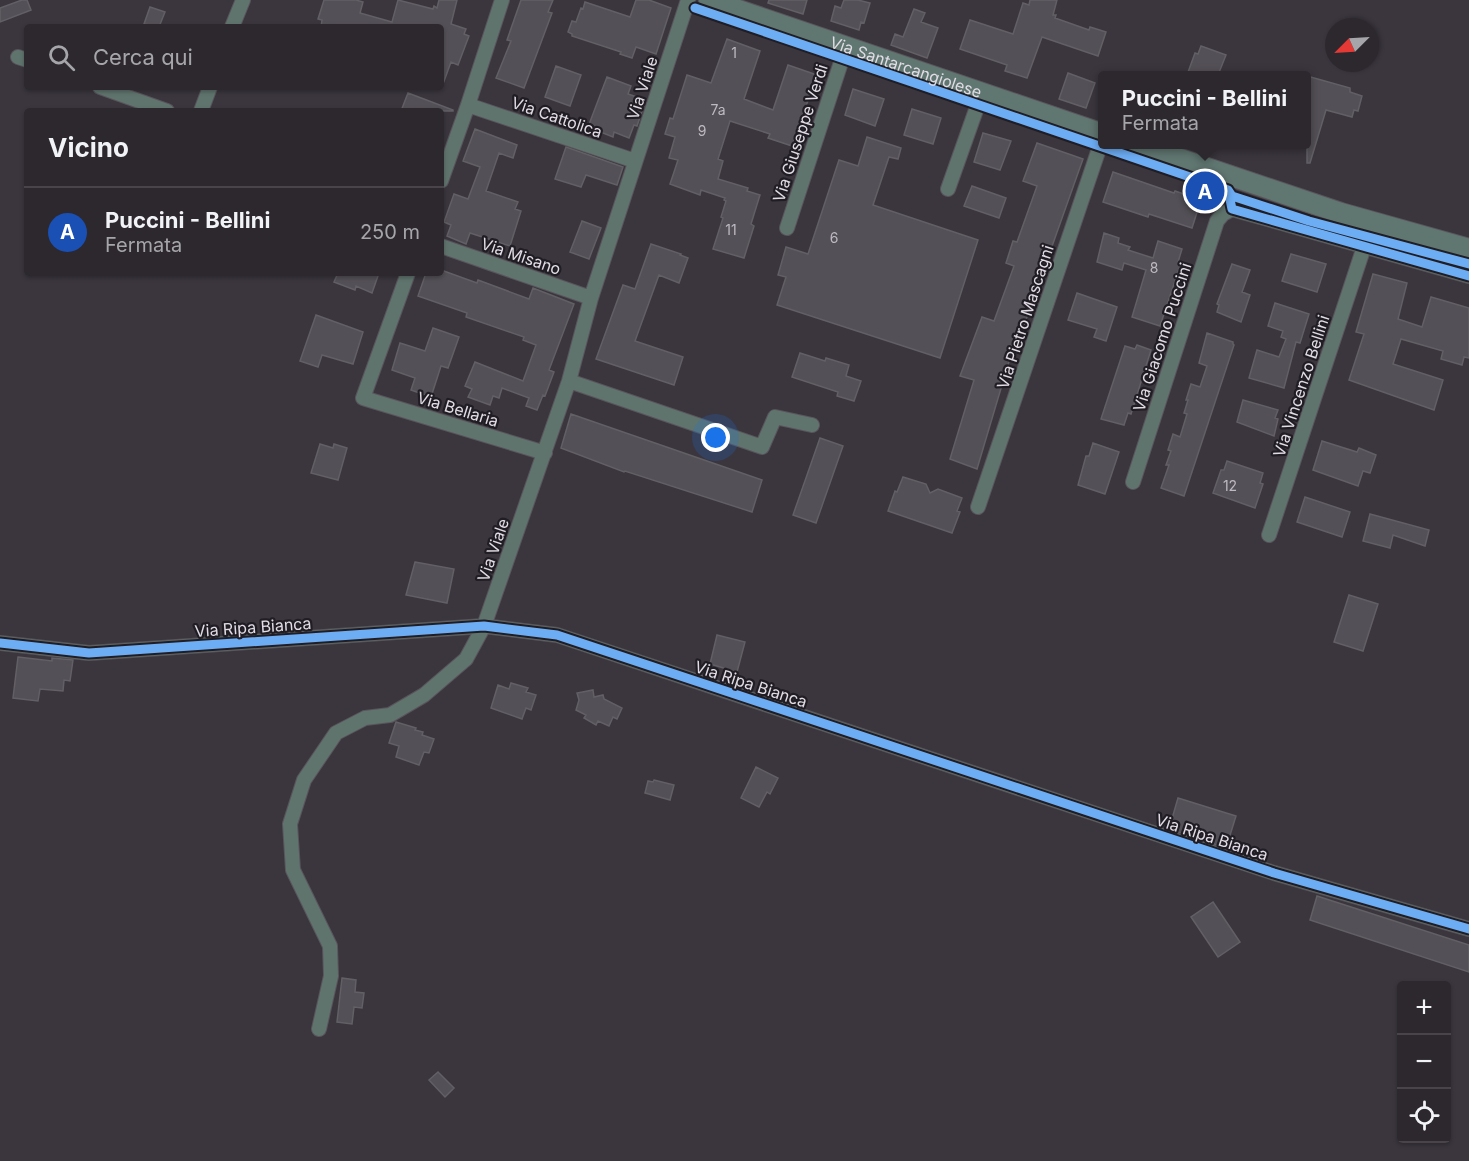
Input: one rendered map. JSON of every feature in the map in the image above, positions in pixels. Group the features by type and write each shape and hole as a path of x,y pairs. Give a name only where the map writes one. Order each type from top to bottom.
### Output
{"main road":[{"name":"Via Santarcangiolese","path":"709,0 1098,133"},
{"path":"1151,149 1341,213 1469,249"}],"street":[{"path":"233,24 243,0"},
{"path":"444,173 502,0"},
{"name":"Via Viale","path":"320,1029 331,976 330,946 292,870 290,824 304,780 336,733 365,718 390,716 424,695 466,659 484,626 569,381 591,298 688,0"},
{"name":"Via Giuseppe Verdi","path":"787,228 846,47"},
{"path":"108,90 158,108"},
{"path":"202,108 209,90"},
{"path":"948,189 981,93"},
{"name":"Via Cattolica","path":"468,105 635,161"},
{"name":"Via Pietro Mascagni","path":"978,507 1098,149"},
{"name":"Via Giacomo Puccini","path":"1133,482 1217,221 1232,209 1333,238"},
{"path":"1341,213 1333,238 1469,276"},
{"name":"Via Misano","path":"444,247 591,298"},
{"name":"Via Vincenzo Bellini","path":"1269,535 1364,247"},
{"name":"Via Bellaria","path":"407,276 363,398 544,453"},
{"path":"569,381 762,447 775,417 812,425"},
{"name":"Via Ripa Bianca","path":"0,643 89,653 484,626 557,635 1274,873 1469,929"}],"building":[{"path":"27,0 31,10 0,22 0,8"},
{"path":"324,0 363,2 360,13 392,22 398,0 433,9 434,6 437,8 439,0 457,0 451,24 466,29 464,34 469,36 458,65 451,62 444,81 444,24 321,24 322,20 318,19"},
{"path":"521,0 553,0 548,12 552,13 524,88 496,78 511,41 507,40"},
{"path":"636,0 649,0 671,8 656,54 636,47 632,58 620,54 621,52 572,36 568,32 572,21 576,22 585,2 630,17"},
{"path":"769,0 807,0 803,14 768,3"},
{"path":"844,0 870,3 864,23 861,22 859,30 831,21 835,6 841,8"},
{"path":"1030,0 1057,0 1053,15 1056,15 1055,18 1089,30 1090,27 1106,32 1098,56 1042,37 1027,78 1005,71 1007,65 960,49 970,20 1013,34 1023,3 1029,5"},
{"path":"150,7 165,12 160,24 144,24"},
{"path":"914,9 925,13 921,22 938,28 927,58 891,45 895,34 903,37"},
{"path":"727,39 760,51 744,99 773,110 788,65 817,75 792,146 768,138 770,134 730,121 718,159 723,161 718,179 748,188 747,191 760,195 751,224 754,226 744,258 713,249 723,218 721,217 725,198 701,190 700,195 670,184 678,160 669,158 675,137 665,134 670,118 673,119 687,75 711,83"},
{"path":"1201,46 1226,55 1220,71 1188,71 1195,53 1198,54"},
{"path":"556,66 581,75 570,106 545,97"},
{"path":"1068,73 1095,83 1086,108 1059,99"},
{"path":"607,77 631,86 628,94 646,100 637,126 634,125 629,138 614,132 613,137 588,127"},
{"path":"1311,77 1350,88 1350,92 1362,96 1358,111 1354,110 1352,117 1326,110 1310,163 1307,163 1307,149 1311,149"},
{"path":"853,89 884,99 875,126 845,115"},
{"path":"408,93 453,111 444,111 444,108 402,108"},
{"path":"912,109 941,118 933,144 904,135"},
{"path":"475,129 517,145 513,158 499,153 486,191 518,202 515,209 521,211 510,246 470,233 466,244 447,236 451,225 444,222 454,194 468,199 480,167 463,161"},
{"path":"983,133 1011,141 1000,170 974,162"},
{"path":"867,137 901,148 898,159 889,157 873,205 978,240 940,358 777,305 786,277 778,275 786,247 808,254 839,160 858,166"},
{"path":"1037,143 1083,159 1017,350 1013,348 977,469 950,459 974,380 960,376 982,317 994,321 1014,266 1006,263 1013,241 1017,242 1037,186 1023,181"},
{"path":"566,147 623,167 617,185 586,175 581,187 555,179"},
{"path":"1113,172 1201,200 1192,228 1103,202"},
{"path":"972,186 1006,198 999,218 964,206"},
{"path":"582,221 601,228 589,259 570,252"},
{"path":"1104,233 1119,238 1118,243 1130,247 1128,250 1153,258 1158,241 1182,249 1178,262 1181,263 1160,326 1132,317 1146,270 1124,263 1122,270 1097,262"},
{"path":"651,244 688,258 679,283 659,275 635,341 683,357 674,385 596,359 623,285 635,289"},
{"path":"1291,254 1326,264 1317,292 1282,281"},
{"path":"1232,264 1250,270 1242,292 1250,295 1241,322 1217,312 1219,305 1217,304"},
{"path":"444,271 477,283 478,280 529,299 533,288 574,304 549,370 554,372 537,410 526,406 529,398 502,388 499,398 493,396 490,405 468,397 472,389 465,386 475,362 523,381 536,345 523,340 524,337 466,317 467,313 418,296 425,276 444,276"},
{"path":"1373,274 1407,283 1398,319 1422,327 1431,297 1469,308 1469,358 1464,357 1462,365 1441,359 1443,351 1401,339 1393,364 1443,380 1434,410 1349,380 1364,334 1356,332"},
{"path":"337,276 378,276 372,293 356,286 355,290 334,282"},
{"path":"1077,293 1117,307 1106,341 1094,337 1097,329 1068,320"},
{"path":"1275,303 1309,314 1300,343 1296,342 1284,388 1249,378 1257,350 1279,357 1286,339 1281,337 1283,331 1268,326"},
{"path":"316,315 363,332 353,364 322,355 318,367 300,361"},
{"path":"433,328 459,337 448,368 441,366 431,397 411,390 415,378 392,370 400,343 425,351"},
{"path":"1207,333 1233,342 1234,345 1184,496 1161,488 1169,465 1166,465 1173,434 1180,437 1187,414 1184,413 1191,384 1200,387 1207,366 1199,363"},
{"path":"1137,345 1151,350 1131,414 1128,413 1124,425 1101,419 1125,346 1135,349"},
{"path":"800,353 825,361 826,358 849,365 846,376 861,381 854,401 837,396 838,392 792,377"},
{"path":"1243,400 1278,410 1274,436 1237,422"},
{"path":"571,414 762,480 752,512 624,472 561,448"},
{"path":"820,438 843,446 816,523 793,515"},
{"path":"1322,441 1357,452 1359,448 1376,455 1370,473 1363,471 1358,486 1313,470"},
{"path":"1093,443 1119,452 1105,494 1078,485 1086,456 1089,456"},
{"path":"320,444 333,448 334,444 347,448 338,480 311,473"},
{"path":"1227,461 1263,473 1260,483 1263,484 1255,508 1213,493 1221,470 1224,470"},
{"path":"903,477 926,484 930,493 938,489 962,498 957,511 960,512 952,533 888,511"},
{"path":"1305,497 1350,512 1342,537 1297,522"},
{"path":"1370,514 1429,530 1425,546 1393,535 1390,548 1363,541"},
{"path":"415,562 454,569 447,603 406,595"},
{"path":"1349,595 1378,604 1363,651 1334,642"},
{"path":"717,635 745,642 737,672 710,664"},
{"path":"18,657 52,661 52,658 73,660 70,681 64,680 63,691 40,689 38,701 13,698"},
{"path":"511,683 528,688 526,692 536,695 531,710 526,708 522,719 491,708 498,685 509,689"},
{"path":"593,690 594,697 603,695 604,699 622,708 617,719 613,717 609,726 598,721 596,725 584,718 586,715 576,710 579,700 577,693"},
{"path":"396,722 416,728 415,730 423,732 422,735 434,739 429,753 424,752 419,765 396,757 399,746 389,743"},
{"path":"756,767 778,778 770,794 767,792 759,807 741,798"},
{"path":"654,780 674,785 670,800 645,793 648,781 653,782"},
{"path":"1178,798 1236,816 1226,848 1169,829"},
{"path":"1317,896 1469,945 1469,972 1310,920"},
{"path":"1213,902 1240,942 1218,957 1191,917"},
{"path":"342,978 356,980 355,992 364,993 362,1008 354,1007 352,1024 337,1022"},
{"path":"438,1072 454,1088 445,1097 429,1080"}],"cycle path":[{"path":"695,8 1098,146"},
{"path":"1108,149 1228,190 1232,209 1469,276"},
{"path":"1228,190 1232,196 1309,221 1469,264"},
{"path":"0,643 89,653 484,626 557,635 1274,873 1469,929"}],"place":[{"name":"Puccini - Bellini","path":"1205,191"}]}
